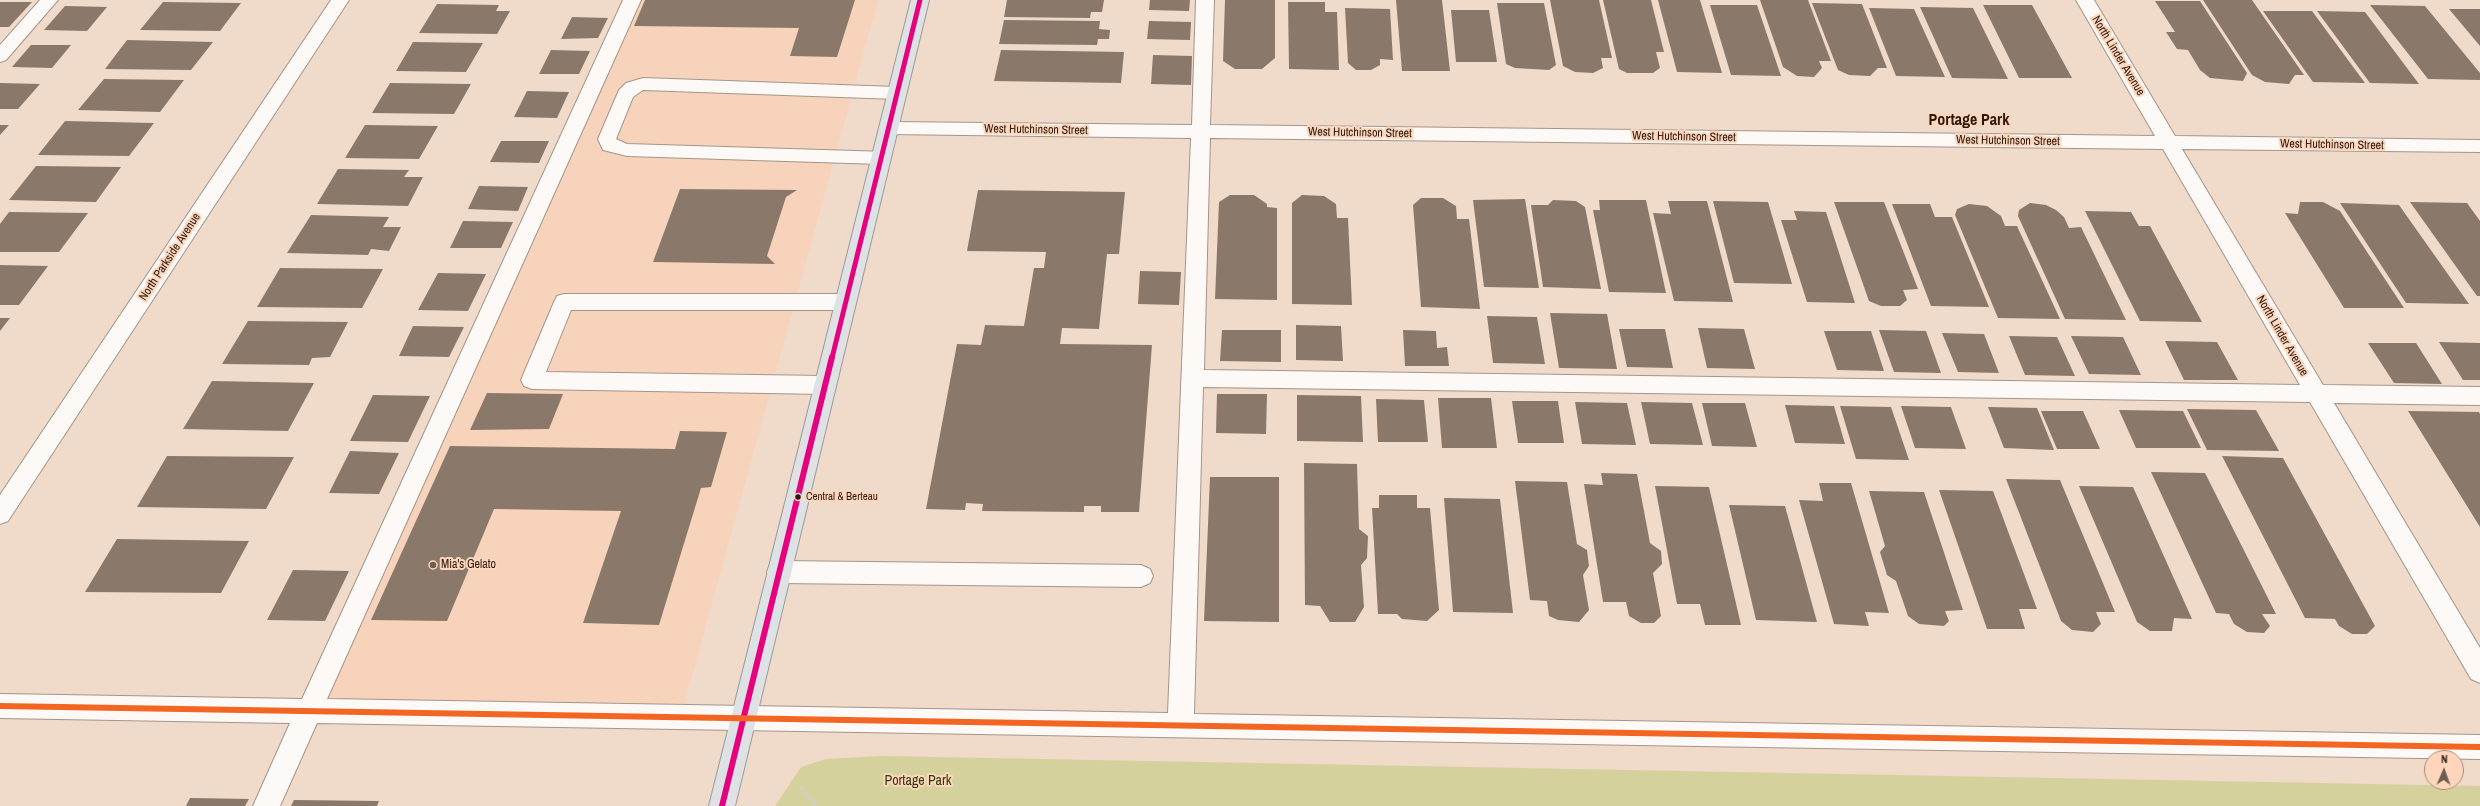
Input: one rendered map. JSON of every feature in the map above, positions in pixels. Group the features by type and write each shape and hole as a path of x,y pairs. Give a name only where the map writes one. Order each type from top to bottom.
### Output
{"main road":[{"path":"722,806 920,0"}],"street":[{"path":"0,56 49,0"},
{"name":"North Parkside Avenue","path":"0,514 340,0"},
{"path":"266,806 632,0"},
{"path":"1181,724 1206,0"},
{"name":"North Linder Avenue","path":"2085,0 2480,671"},
{"path":"881,158 627,150 610,145 607,139 625,94 632,87 643,84 897,93"},
{"name":"West Hutchinson Street","path":"888,128 2480,146"},
{"path":"825,386 532,380 564,302 845,302"},
{"path":"1192,378 2480,396"},
{"path":"780,572 1141,576"},
{"path":"0,706 1181,724 2480,747"}],"path":[{"path":"801,787 816,806"}],"shaded area":[{"path":"626,0 878,0 684,705 306,701"}],"green space":[{"name":"Portage Park","path":"882,756 2424,785 2424,790 2464,790 2464,786 2480,786 2480,806 775,806 801,767 826,759"}],"building":[{"path":"645,0 855,0 837,57 790,56 799,28 634,26"},
{"path":"1007,0 1104,0 1102,12 1091,12 1090,18 1004,17"},
{"path":"1150,0 1190,0 1189,11 1149,10"},
{"path":"1225,0 1275,0 1275,58 1262,69 1235,69 1223,61"},
{"path":"1396,0 1442,0 1450,71 1402,71"},
{"path":"1550,0 1599,0 1612,58 1601,58 1603,68 1593,73 1575,72 1563,66"},
{"path":"1603,0 1651,0 1664,52 1656,52 1660,68 1653,73 1627,73 1619,69"},
{"path":"1658,0 1700,0 1722,73 1677,72"},
{"path":"1760,0 1808,0 1831,61 1819,61 1822,68 1814,77 1797,76 1783,67"},
{"path":"2203,0 2252,0 2304,75 2295,75 2289,84 2265,82 2252,75"},
{"path":"2155,1 2200,1 2247,73 2243,81 2210,78 2200,70 2188,50 2177,49 2166,32 2175,32"},
{"path":"0,2 32,2 9,27 0,27"},
{"path":"163,2 241,3 220,31 140,30"},
{"path":"1288,2 1325,2 1325,12 1337,12 1339,70 1289,69"},
{"path":"1497,3 1544,3 1556,65 1549,70 1515,68 1506,64"},
{"path":"1812,3 1862,4 1887,68 1878,68 1870,76 1849,75 1838,70"},
{"path":"437,4 499,5 496,11 510,11 497,34 419,33"},
{"path":"1710,5 1757,5 1781,76 1731,75"},
{"path":"1983,5 2032,5 2072,78 2019,78"},
{"path":"2370,5 2425,6 2480,73 2480,80 2428,79"},
{"path":"65,6 107,7 87,31 44,30"},
{"path":"1920,7 1973,8 2008,79 1952,78"},
{"path":"1345,8 1390,9 1393,60 1380,59 1380,65 1371,70 1356,70 1348,63"},
{"path":"1869,8 1914,9 1945,77 1896,76"},
{"path":"2449,9 2480,9 2480,46"},
{"path":"1451,10 1489,10 1497,62 1456,62"},
{"path":"2263,11 2312,11 2365,83 2313,82"},
{"path":"2317,11 2365,12 2419,84 2370,83"},
{"path":"572,17 608,18 598,38 561,39"},
{"path":"1004,20 1100,21 1099,29 1110,30 1109,39 1098,39 1097,45 999,44"},
{"path":"1149,21 1191,22 1190,40 1147,39"},
{"path":"127,40 213,42 191,70 105,69"},
{"path":"413,42 483,43 466,72 396,71"},
{"path":"31,45 71,45 52,68 12,67"},
{"path":"551,50 590,51 579,74 539,74"},
{"path":"1001,50 1124,52 1121,83 994,81"},
{"path":"1153,55 1192,56 1191,85 1151,84"},
{"path":"104,79 184,80 160,112 78,110"},
{"path":"0,83 40,84 18,109 0,109"},
{"path":"390,83 471,84 454,114 372,113"},
{"path":"527,91 569,92 557,118 514,117"},
{"path":"65,121 154,123 129,156 38,155"},
{"path":"0,125 9,125 0,135"},
{"path":"365,125 438,126 419,159 345,158"},
{"path":"501,141 549,141 539,163 490,162"},
{"path":"36,166 121,167 96,202 9,200"},
{"path":"338,169 409,170 404,177 423,177 408,206 317,204"},
{"path":"479,186 528,187 518,211 468,209"},
{"path":"680,189 797,190 786,197 767,256 775,264 653,262"},
{"path":"978,190 1125,192 1119,254 1107,254 1099,329 1062,328 1060,344 1152,345 1139,512 1101,512 1101,506 1084,506 1084,512 982,511 983,504 966,503 965,510 926,509 957,344 981,345 985,325 1024,326 1034,268 1044,268 1046,252 967,251"},
{"path":"1230,195 1254,195 1267,204 1267,207 1277,208 1277,300 1215,299 1219,202"},
{"path":"1302,195 1324,196 1336,204 1337,218 1348,218 1352,305 1292,304 1292,203"},
{"path":"1421,198 1443,198 1456,206 1457,219 1469,219 1480,309 1421,307 1413,205"},
{"path":"1525,199 1539,288 1484,287 1473,200"},
{"path":"1553,200 1576,201 1585,207 1601,289 1543,287 1531,205 1548,205"},
{"path":"1599,200 1646,200 1666,293 1609,292 1593,210 1600,210"},
{"path":"1668,201 1707,201 1733,302 1674,301 1653,213 1671,214"},
{"path":"1713,201 1768,202 1792,284 1734,283"},
{"path":"1834,202 1884,202 1918,289 1903,290 1907,300 1900,306 1881,306 1869,301"},
{"path":"2300,202 2323,202 2340,211 2404,308 2344,308 2285,213 2298,214"},
{"path":"2410,202 2467,203 2480,221 2480,296 2477,296"},
{"path":"2030,203 2046,205 2056,210 2064,217 2069,228 2081,227 2126,320 2065,319 2018,216 2019,210"},
{"path":"2340,203 2399,205 2469,304 2406,303"},
{"path":"1892,204 1930,204 1935,217 1952,217 1989,307 1931,306"},
{"path":"1969,204 1987,206 2001,216 2005,226 2017,226 2060,319 1998,318 1955,215 1957,209"},
{"path":"1794,211 1826,212 1855,303 1807,302 1781,220 1797,220"},
{"path":"2085,211 2131,212 2139,226 2150,226 2202,322 2140,321"},
{"path":"9,212 88,213 59,252 0,252 0,224"},
{"path":"311,215 389,217 383,227 401,227 389,251 371,249 368,255 287,253"},
{"path":"463,221 513,222 501,248 450,248"},
{"path":"0,265 48,266 19,305 0,305"},
{"path":"280,268 383,269 362,308 257,307"},
{"path":"1140,271 1181,272 1179,305 1138,304"},
{"path":"438,273 486,274 468,311 418,310"},
{"path":"1550,313 1607,314 1617,369 1559,368"},
{"path":"1487,316 1537,317 1545,364 1493,363"},
{"path":"0,318 10,318 0,331"},
{"path":"248,321 348,322 330,357 312,358 309,365 222,364"},
{"path":"1296,325 1341,326 1343,361 1296,360"},
{"path":"413,326 464,327 449,357 399,356"},
{"path":"1698,328 1744,329 1755,369 1707,368"},
{"path":"1619,329 1665,329 1673,368 1627,367"},
{"path":"1222,330 1281,330 1281,362 1220,361"},
{"path":"1403,330 1436,331 1437,348 1447,347 1449,366 1405,366"},
{"path":"1879,330 1926,331 1941,373 1894,372"},
{"path":"1824,331 1871,331 1884,371 1837,370"},
{"path":"1942,333 1984,334 1999,373 1958,372"},
{"path":"2009,336 2057,337 2075,376 2025,375"},
{"path":"2071,336 2123,337 2141,375 2089,374"},
{"path":"2165,341 2217,342 2238,380 2184,380"},
{"path":"2439,342 2480,343 2480,380 2463,380"},
{"path":"2368,343 2416,343 2442,384 2394,383"},
{"path":"212,381 314,383 288,431 183,429"},
{"path":"487,393 563,394 549,429 470,430"},
{"path":"1217,394 1267,394 1266,434 1216,433"},
{"path":"373,395 430,396 408,442 350,441"},
{"path":"1297,395 1361,396 1363,442 1297,441"},
{"path":"1438,398 1491,398 1497,448 1442,448"},
{"path":"1376,399 1424,400 1428,442 1378,442"},
{"path":"1512,401 1558,401 1564,443 1518,443"},
{"path":"1575,402 1627,403 1636,445 1582,444"},
{"path":"1641,402 1692,403 1703,445 1650,444"},
{"path":"1702,403 1745,403 1757,447 1712,446"},
{"path":"1785,405 1834,406 1845,444 1795,443"},
{"path":"1840,406 1891,407 1909,460 1856,459"},
{"path":"1901,406 1951,407 1966,449 1915,448"},
{"path":"1988,407 2037,408 2054,450 2004,448"},
{"path":"2187,409 2256,410 2279,451 2207,450"},
{"path":"2119,410 2183,411 2201,448 2136,448"},
{"path":"2041,411 2083,411 2100,449 2057,449"},
{"path":"2408,411 2479,412 2480,527"},
{"name":"Mia's Gelato","path":"680,431 727,432 711,487 701,488 659,625 583,623 621,511 494,509 447,621 371,620 450,446 675,449"},
{"path":"350,451 399,453 379,494 329,493"},
{"path":"167,456 294,457 266,509 137,507"},
{"path":"2222,456 2283,458 2375,626 2367,634 2352,634 2339,626 2335,619 2305,618"},
{"path":"1304,463 1357,464 1359,529 1368,536 1367,558 1361,565 1364,607 1355,622 1330,622 1320,606 1305,605"},
{"path":"2151,472 2205,473 2276,614 2262,614 2270,626 2264,633 2247,632 2234,624 2229,614 2216,613"},
{"path":"1601,473 1637,474 1650,543 1661,551 1662,564 1653,573 1661,616 1654,623 1641,623 1629,616 1626,602 1603,602 1584,484 1603,485"},
{"path":"1210,477 1279,477 1279,622 1204,621"},
{"path":"2006,479 2060,480 2115,612 2096,612 2101,624 2093,632 2072,630 2061,621"},
{"path":"1515,481 1567,482 1577,544 1587,550 1589,566 1583,575 1589,610 1579,622 1558,620 1549,616 1547,601 1530,600"},
{"path":"1819,483 1851,483 1889,613 1865,612 1869,626 1834,624 1799,500 1823,501"},
{"path":"1655,486 1709,487 1741,625 1705,625 1700,604 1677,604"},
{"path":"2079,486 2133,487 2192,619 2174,618 2172,631 2150,631 2137,622"},
{"path":"1939,490 1993,491 2037,609 2019,609 2025,629 1987,629"},
{"path":"1869,491 1924,492 1963,610 1945,611 1949,621 1944,626 1919,624 1908,616 1896,581 1887,575 1880,552 1885,546"},
{"path":"1379,495 1417,495 1417,508 1430,508 1439,610 1427,621 1402,619 1397,614 1378,614 1372,508 1379,508"},
{"path":"1444,498 1500,499 1513,613 1453,612"},
{"path":"1729,505 1785,506 1817,622 1756,620"},
{"path":"117,539 249,541 221,593 85,592"},
{"path":"293,570 349,571 325,621 267,620"},
{"path":"190,798 249,799 245,806 186,806"},
{"path":"294,800 379,801 377,806 291,806"}],"transit line":[{"path":"722,806 920,0"},
{"path":"0,706 2480,747"}],"place":[{"name":"Central & Berteau","path":"798,497"},
{"name":"Mia's Gelato","path":"433,565"}],"district":[{"name":"Portage Park","path":"1969,121"}]}
